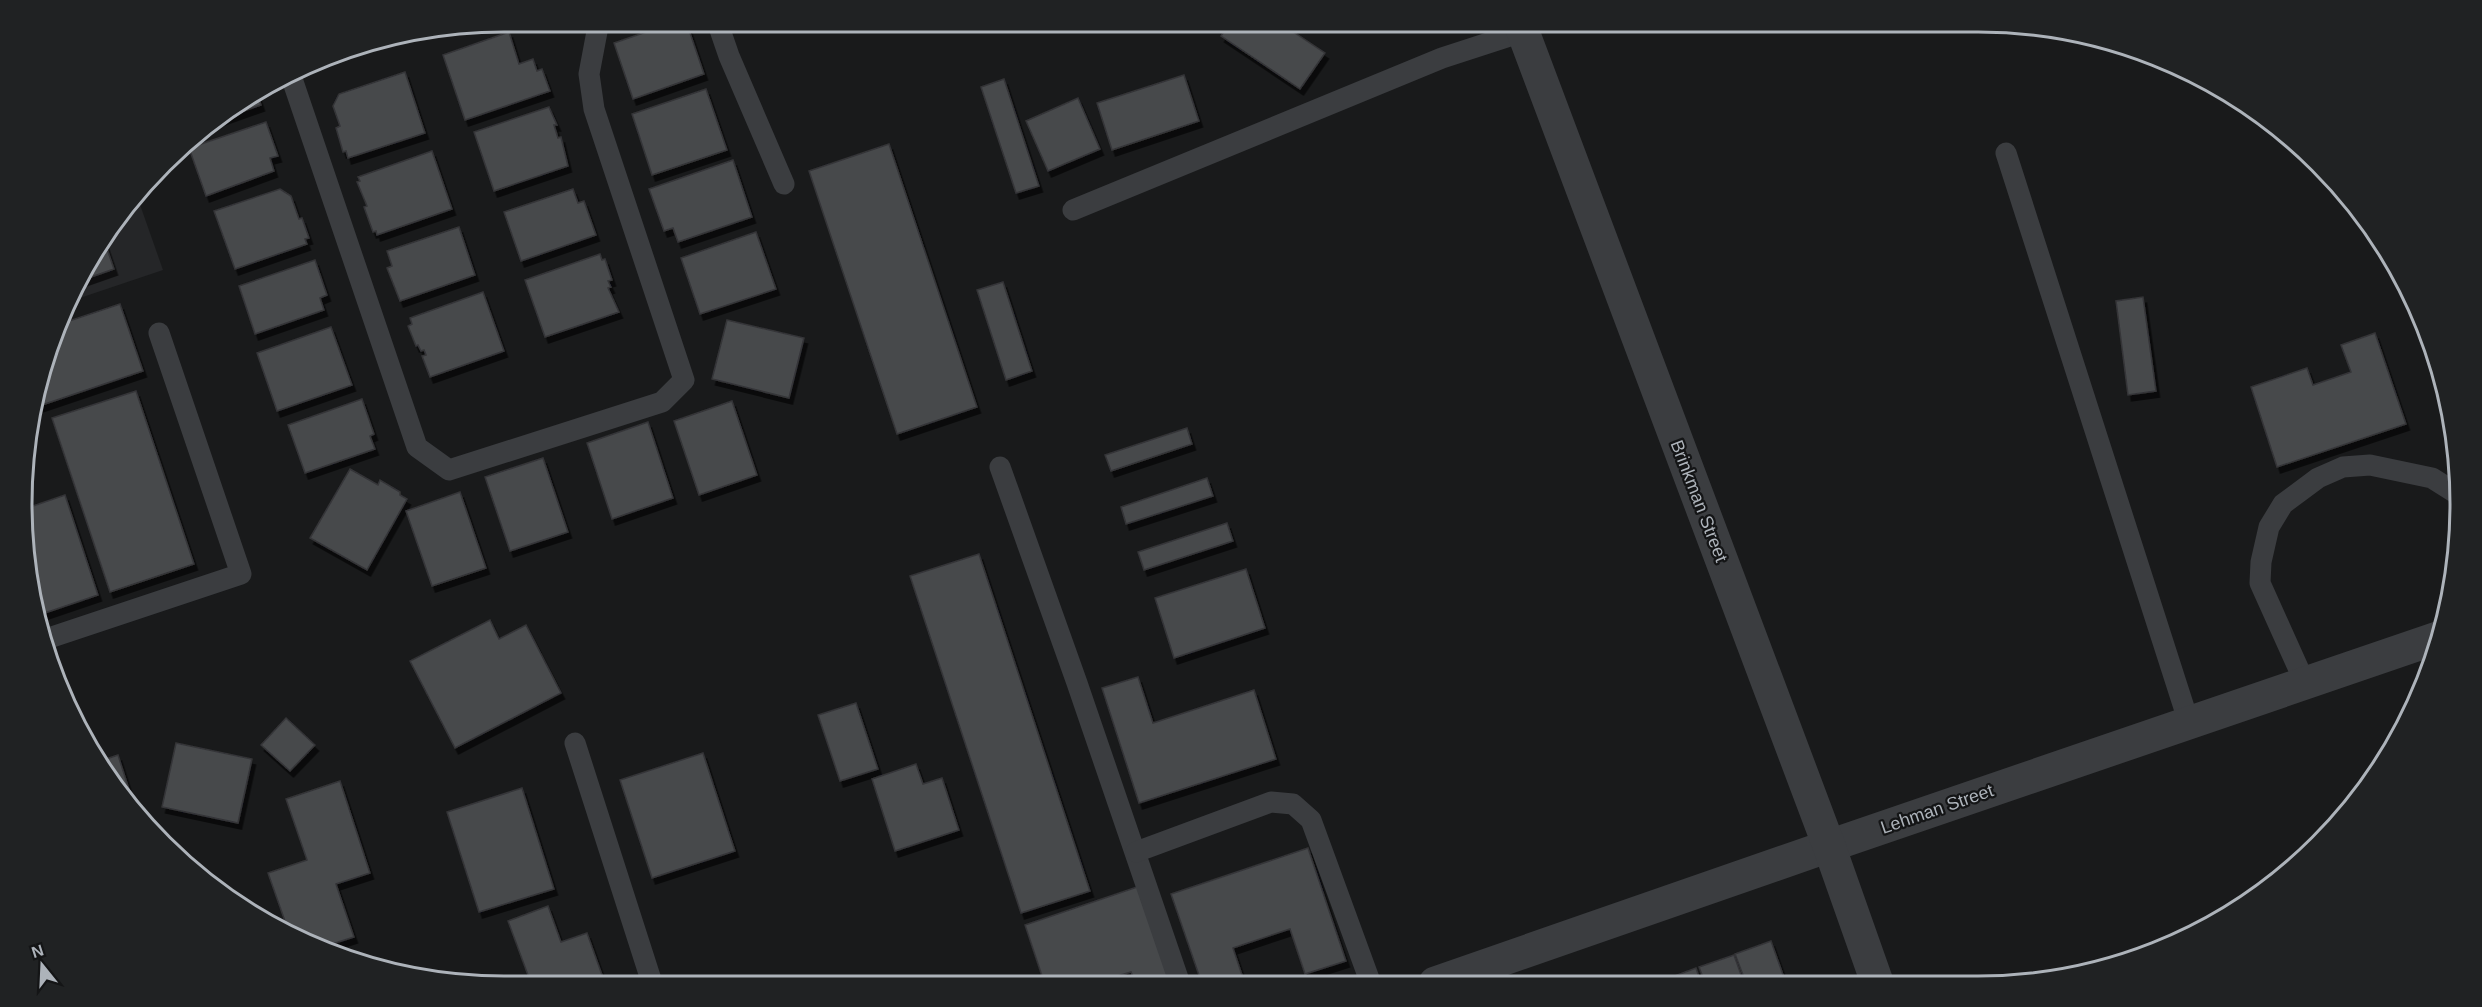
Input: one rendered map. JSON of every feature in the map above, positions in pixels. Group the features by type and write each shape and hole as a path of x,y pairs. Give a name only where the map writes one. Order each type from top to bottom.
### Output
{"street":[{"name":"Brinkman Street","path":"1522,32 1829,846 1875,976"},
{"name":"Lehman Street","path":"1455,976 2429,642"}],"lane":[{"path":"293,81 417,447 449,470 662,402 684,380 594,109 589,74 597,32"},
{"path":"721,32 784,184"},
{"path":"1073,210 1507,32"},
{"path":"2006,153 2189,723"},
{"path":"51,637 242,574 159,333"},
{"path":"2305,684 2260,583 2261,562 2269,527 2283,504 2318,478 2343,467 2370,465 2432,478 2450,489"},
{"path":"1000,467 1177,976"},
{"path":"575,743 650,976"},
{"path":"1136,852 1271,802 1293,804 1311,820 1368,976"}],"shaded area":[{"path":"140,203 163,270 78,299 111,241"}],"building":[{"path":"509,32 519,64 533,59 537,71 542,69 550,91 465,120 443,55"},
{"path":"646,32 690,32 704,74 633,99 614,43"},
{"path":"1223,32 1294,32 1325,53 1300,89 1221,36"},
{"path":"405,72 425,133 348,158 346,151 343,152 336,128 340,126 333,106 339,94"},
{"path":"1184,75 1199,121 1112,150 1097,103"},
{"path":"1004,79 1039,186 1016,193 981,87"},
{"path":"706,89 727,150 652,175 632,114"},
{"path":"1078,98 1100,149 1048,171 1026,121"},
{"path":"259,100 261,105 238,113"},
{"path":"549,107 557,125 554,125 558,138 561,137 568,166 494,191 474,132"},
{"path":"266,122 278,156 270,158 274,171 206,196 190,151 196,146"},
{"path":"889,144 977,407 897,434 809,171"},
{"path":"432,151 452,209 377,235 376,231 373,232 364,207 367,206 357,182 360,181 358,177"},
{"path":"733,160 752,217 678,242 673,228 664,231 649,189"},
{"path":"280,189 291,196 299,219 302,218 309,238 305,239 307,244 235,269 214,211"},
{"path":"573,189 578,203 584,201 596,235 521,261 504,212"},
{"path":"459,227 475,275 400,301 387,268 392,266 387,251"},
{"path":"756,232 776,289 700,314 681,258"},
{"path":"107,248 114,269 90,278"},
{"path":"600,254 602,260 605,259 612,280 608,281 611,287 608,288 619,312 545,337 525,280"},
{"path":"315,260 327,295 320,298 324,310 255,334 239,286"},
{"path":"1003,282 1032,371 1006,380 977,290"},
{"path":"483,292 504,351 430,377 422,356 426,355 424,350 421,351 418,345 416,346 408,326 412,324 410,318"},
{"path":"2143,297 2156,391 2128,395 2116,301"},
{"path":"120,304 143,371 42,405 68,321"},
{"path":"727,320 804,338 789,398 712,379"},
{"path":"331,327 352,385 277,411 257,353"},
{"path":"2375,333 2406,424 2277,467 2251,387 2307,368 2313,385 2351,372 2341,345"},
{"path":"136,391 194,564 110,592 52,418"},
{"path":"362,399 374,434 370,436 375,449 305,473 288,425"},
{"path":"732,401 757,475 699,495 674,421"},
{"path":"648,422 673,498 612,519 587,443"},
{"path":"1187,428 1192,444 1111,471 1105,455"},
{"path":"543,458 568,532 510,551 485,477"},
{"path":"350,469 378,485 380,480 407,499 367,570 310,538"},
{"path":"1207,478 1213,496 1126,524 1121,507"},
{"path":"460,492 486,568 432,586 406,511"},
{"path":"65,495 98,595 45,613 36,565 32,506"},
{"path":"1227,523 1233,541 1144,570 1138,552"},
{"path":"979,554 1090,891 1021,913 910,576"},
{"path":"1246,569 1265,628 1174,658 1155,598"},
{"path":"490,620 499,639 526,625 561,693 455,748 410,661"},
{"path":"1138,677 1153,723 1254,690 1276,759 1139,803 1102,688"},
{"path":"856,703 878,769 840,781 818,715"},
{"path":"286,718 315,745 290,771 261,745"},
{"path":"176,743 252,759 238,823 162,807"},
{"path":"703,753 735,851 652,878 620,780"},
{"path":"118,755 130,792 111,766 107,759"},
{"path":"916,764 923,784 942,778 959,830 895,851 872,779"},
{"path":"340,781 370,873 336,884 354,937 333,944 285,922 268,873 307,860 286,799"},
{"path":"522,788 554,889 479,912 447,812"},
{"path":"1308,848 1346,961 1305,974 1290,929 1233,948 1242,976 1199,976 1171,894"},
{"path":"1143,885 1173,976 1133,976 1131,972 1118,976 1042,976 1025,925"},
{"path":"548,906 561,942 587,933 602,976 528,976 508,921"},
{"path":"1771,941 1784,976 1743,976 1735,954"},
{"path":"1734,955 1742,976 1702,976 1699,967"},
{"path":"1696,968 1699,976 1674,976"}]}
